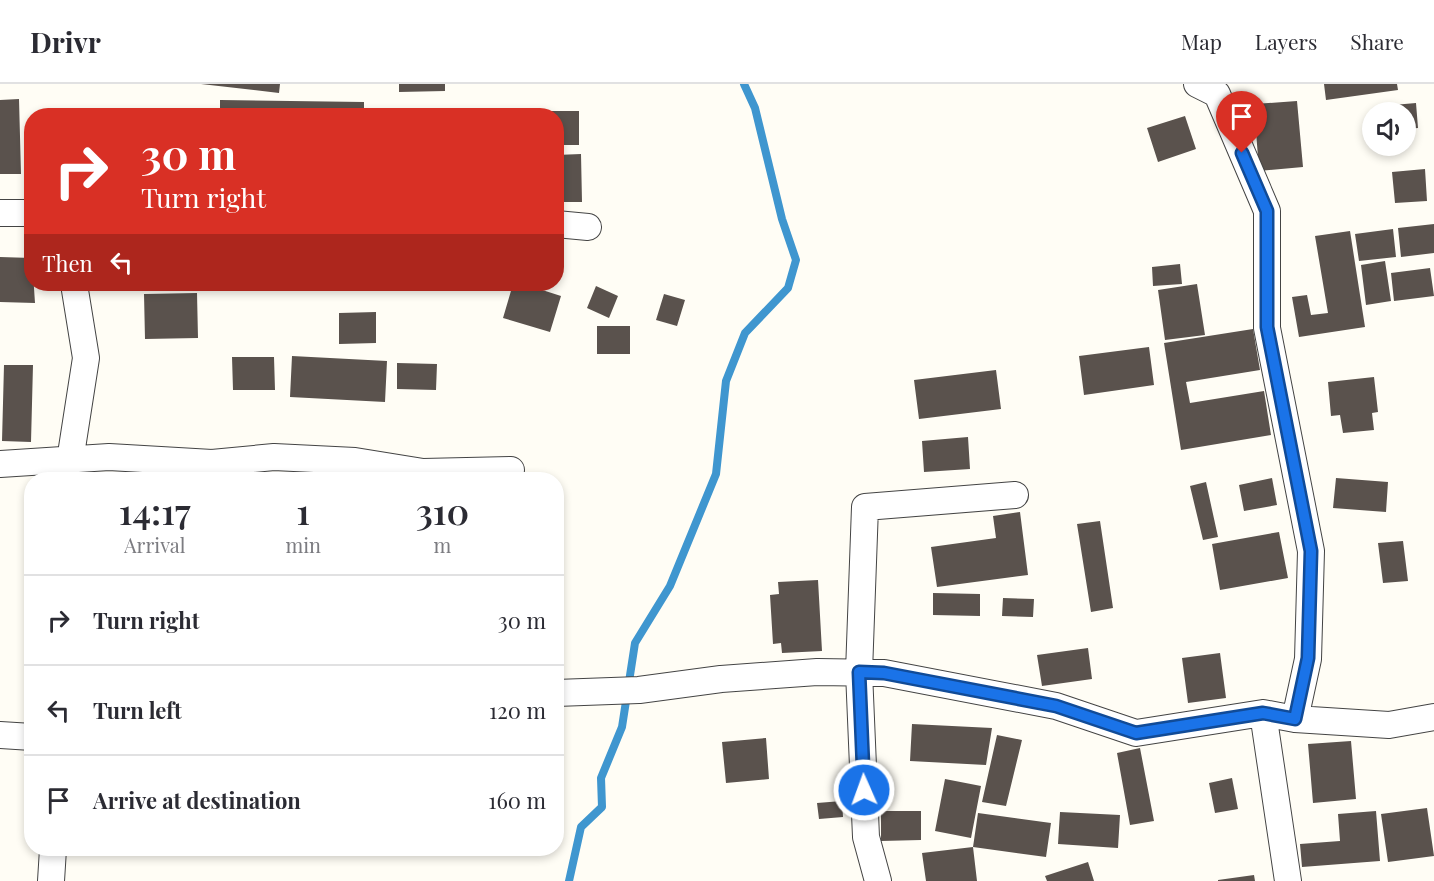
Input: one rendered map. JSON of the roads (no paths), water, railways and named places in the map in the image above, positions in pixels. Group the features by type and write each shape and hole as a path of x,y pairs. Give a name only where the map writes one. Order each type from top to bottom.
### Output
{"street":[{"path":"1197,84 1216,94 1267,211 1267,327 1311,551 1308,658 1295,719"},
{"path":"0,213 24,213"},
{"path":"564,225 588,227"},
{"path":"68,470 86,358 75,291"},
{"path":"0,464 68,470 109,457 212,463 274,457 355,461 423,472 511,470"},
{"path":"878,881 866,837 859,672 865,507 1015,495"},
{"path":"564,693 639,690 721,679 818,672 859,672 884,673 1056,706 1136,733 1263,713 1295,719 1389,725 1434,717"},
{"path":"1263,713 1288,881"},
{"path":"0,735 24,736"},
{"path":"51,881 53,856"}],"waterway":[{"path":"569,881 581,827 602,807 601,778 622,727 635,643 670,586 716,474 726,381 745,333 788,288 796,260 782,219 755,108 744,84"}]}
